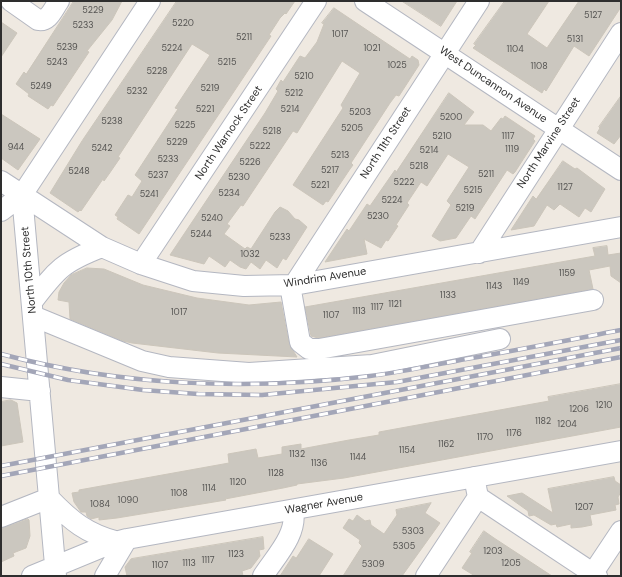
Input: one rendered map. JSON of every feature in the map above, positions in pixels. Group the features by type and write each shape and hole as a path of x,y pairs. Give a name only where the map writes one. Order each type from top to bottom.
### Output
{"street":[{"path":"11,1 38,20 43,21 48,18 59,1"},
{"path":"1,211 22,196 150,1"},
{"name":"North Warnock Street","path":"141,264 316,1"},
{"name":"West Duncannon Avenue","path":"365,1 621,170"},
{"name":"North 11th Street","path":"292,285 478,1"},
{"name":"North Marvine Street","path":"479,252 621,33"},
{"name":"Windrim Avenue","path":"1,181 22,196 102,246 141,264 193,281 244,286 292,285 621,227"},
{"name":"North 10th Street","path":"22,196 56,571"},
{"path":"102,246 63,265 54,273 32,309 142,361 169,368 249,373 372,365 500,339"},
{"path":"292,285 300,342 309,349 593,300"},
{"path":"1,387 40,391"},
{"name":"Wagner Avenue","path":"32,576 56,571 123,540 621,451"},
{"path":"426,576 478,498 474,478"},
{"path":"1,517 49,498 80,527 98,536 123,540 104,576"},
{"path":"478,498 594,575 621,531"},
{"path":"263,576 291,532 295,521 293,510"}],"building":[{"path":"74,1 122,1 112,20 87,51 89,52 53,106 51,105 48,109 28,96 29,94 16,84 24,72 26,74"},
{"path":"177,1 295,1 286,14 285,13 280,18 269,35 271,36 139,234 117,219 118,217 115,215 128,195 132,197 142,181 135,175 178,109 175,108 210,55 192,44 118,157 120,158 104,181 103,179 81,211 80,210 78,212 50,193 82,141"},
{"path":"402,1 457,1 441,26"},
{"path":"505,1 549,1 527,34 547,48 579,1 621,1 621,7 589,56 574,46 546,91 544,89 542,93 473,48 476,45 474,44"},
{"path":"334,8 410,59 412,56 418,60 419,65 399,96 396,95 390,103 351,163 353,165 328,202 326,201 323,205 293,185 343,108 341,105 360,73 342,61 297,133 293,131 243,206 241,205 227,224 230,226 224,234 245,249 247,247 251,249 275,212 280,207 288,211 295,219 299,220 307,227 286,260 283,258 277,268 266,260 260,269 251,262 246,269 230,260 225,267 209,256 204,264 170,255 265,113 278,91 276,89 281,80 283,82 300,56 305,58 317,42 324,24 322,23"},
{"path":"1,22 17,33 1,57"},
{"path":"449,93 474,112 464,125 483,125 491,131 501,118 503,119 505,116 535,136 533,139 535,141 515,172 513,174 507,170 475,219 471,216 456,238 440,241 432,236 451,205 447,201 469,167 448,154 427,186 421,182 407,203 409,205 396,225 398,226 388,241 386,240 381,248 364,239 367,254 325,262 347,229 349,231 367,204 370,206 395,170 396,172"},
{"path":"621,96 621,135 614,144 597,133 600,128 599,127"},
{"path":"1,114 40,139 18,170 1,158"},
{"path":"563,161 575,169 577,168 605,189 591,212 585,208 579,217 560,204 554,210 547,205 534,226 511,230 533,196 536,199"},
{"path":"607,246 608,255 621,253 621,283 611,276 610,266 589,270 593,289 318,338 311,336 305,307 595,256 593,248"},
{"path":"87,268 104,269 143,285 197,298 249,305 281,302 289,344 297,357 218,353 132,343 123,341 70,319 69,302 58,300 59,292 71,275"},
{"path":"621,384 621,427 344,478 297,484 225,499 226,500 117,518 99,520 99,517 91,519 87,516 86,512 81,512 74,502 72,493 79,492 79,490 229,463 228,454 256,449 258,458 282,454 282,447 301,444 301,449 379,435 379,432 549,401 548,397"},
{"path":"11,400 17,403 23,442 1,446 1,402"},
{"path":"614,477 615,481 621,485 621,492 618,497 619,504 615,505 616,510 590,515 592,525 582,527 571,528 571,524 557,527 556,524 551,525 534,515 529,516 528,511 507,496 522,493 553,513 548,489"},
{"path":"431,503 425,513 440,523 402,576 343,576 362,546 359,543 360,540 343,528 349,519 353,521 357,515 365,521 370,520 371,525 384,534 397,515 396,510"},
{"path":"28,519 30,536 26,548 13,553 14,556 1,562 1,528"},
{"path":"484,531 552,576 475,576 462,568 472,553 470,552"},
{"path":"263,537 264,549 259,550 260,556 251,568 242,571 243,576 127,576 125,567 131,559"},
{"path":"309,539 333,554 319,576 280,576 293,556 296,558"}],"railway":[{"path":"1,354 46,365 138,379 184,383 278,383 324,381 370,376 621,330"},
{"path":"1,364 68,380 143,390 198,394 262,395 397,382 621,340"},
{"path":"1,466 621,348"},
{"path":"1,476 621,357"}]}
